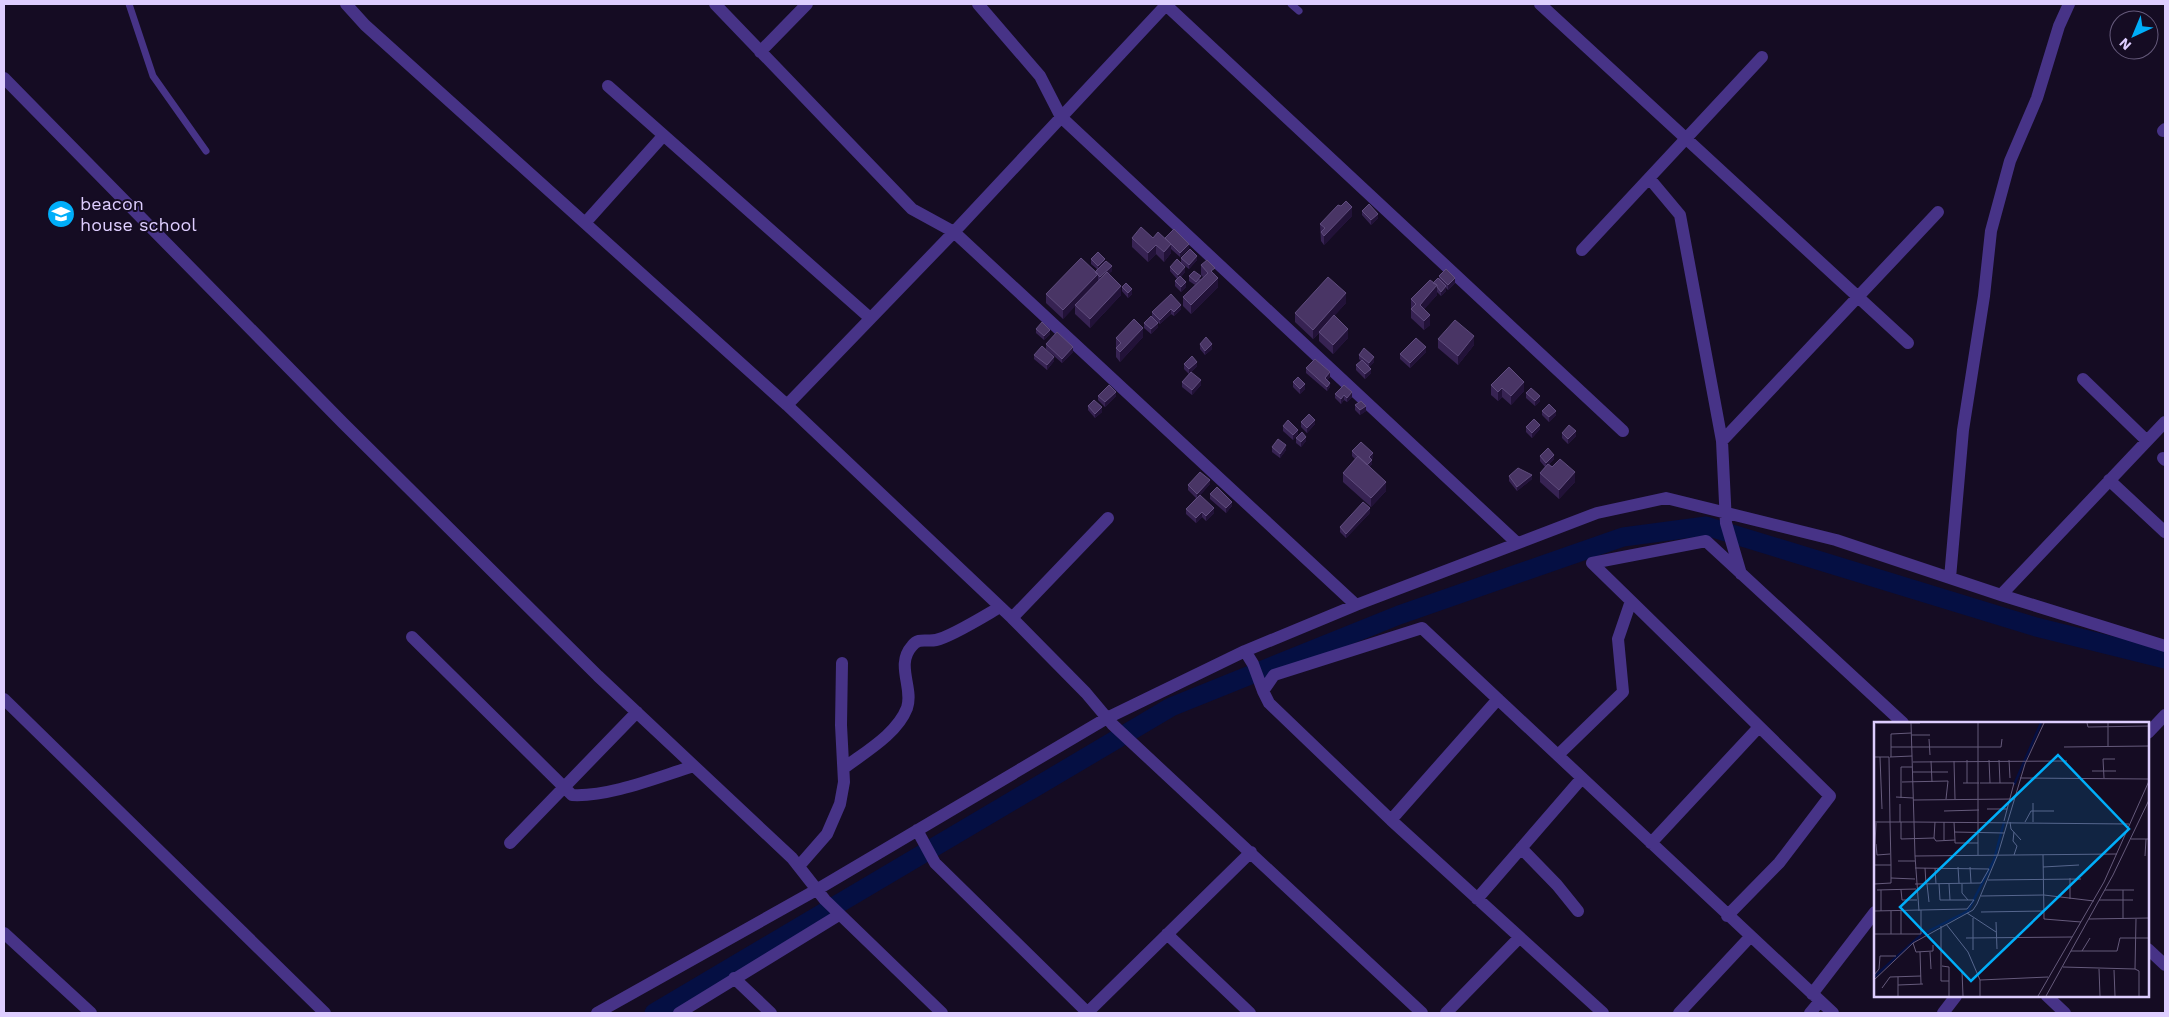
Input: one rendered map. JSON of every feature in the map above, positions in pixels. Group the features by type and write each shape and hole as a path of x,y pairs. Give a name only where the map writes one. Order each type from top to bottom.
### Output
{"street":[{"path":"346,4 365,25 787,405 1012,618 1110,721 1422,1013"},
{"path":"715,4 912,209 954,232 1356,605"},
{"path":"760,52 807,4"},
{"path":"978,4 1040,76 1061,117 1516,542"},
{"path":"787,405 954,232 1166,4 1623,431"},
{"path":"1540,4 1908,343"},
{"path":"1950,578 1963,430 1984,296 1991,231 2010,162 2038,98 2059,26 2069,4"},
{"path":"1582,250 1762,57"},
{"path":"4,78 336,416 637,712 799,866 839,915 942,1013"},
{"path":"608,86 870,318"},
{"path":"585,223 663,136"},
{"path":"1649,178 1680,215 1722,441 1726,518 1730,541 1741,574"},
{"path":"1722,441 1938,212"},
{"path":"2083,379 2147,441"},
{"path":"2001,595 2165,422"},
{"path":"2109,480 2165,532"},
{"path":"597,1013 619,1008 821,894 917,830 1110,721 1245,651 1516,542 1597,513 1666,498 1726,518 1836,540 2001,595 2165,646"},
{"path":"1012,618 1108,518"},
{"path":"1727,916 1779,863 1830,796 1592,563 1706,541 1903,722"},
{"path":"1558,755 1623,692 1618,639 1631,602"},
{"path":"844,768 886,736 897,724 907,707 903,664 911,646 920,639 937,640 1000,607"},
{"path":"1261,685 1274,675 1422,628 1832,1013"},
{"path":"412,637 572,795 584,795 628,786 694,766"},
{"path":"1245,651 1253,664 1269,702 1392,820 1603,1013"},
{"path":"799,866 827,834 840,804 844,782 841,725 842,664"},
{"path":"4,699 326,1013"},
{"path":"1392,820 1498,699"},
{"path":"510,843 637,712"},
{"path":"2149,732 2165,715"},
{"path":"1651,844 1759,727"},
{"path":"1477,899 1582,778"},
{"path":"917,830 935,863 1088,1013 1250,852"},
{"path":"1521,848 1557,885 1578,911"},
{"path":"1810,1013 1816,998 1874,913"},
{"path":"679,1013 839,915"},
{"path":"4,933 90,1013"},
{"path":"1167,934 1250,1013"},
{"path":"1679,1013 1750,937"},
{"path":"1446,1013 1519,938"},
{"path":"2149,950 2165,965"},
{"path":"734,978 770,1013"},
{"path":"1943,1013 1955,997"},
{"path":"2048,997 2065,1013"}],"lane":[{"path":"129,4 153,76 206,151"},
{"path":"1291,4 1299,11"}],"building":[{"path":"1346,201 1352,207 1324,236 1321,232 1325,228 1320,224 1338,205 1341,206"},
{"path":"1369,204 1378,214 1371,220 1362,211"},
{"path":"1141,227 1153,238 1158,232 1171,244 1164,252 1156,245 1148,253 1132,238"},
{"path":"1174,229 1189,244 1180,253 1165,238"},
{"path":"1190,249 1197,256 1189,265 1181,258"},
{"path":"1098,252 1105,259 1098,266 1091,259"},
{"path":"1081,258 1098,274 1063,310 1046,294"},
{"path":"1177,259 1185,267 1178,275 1170,267"},
{"path":"1207,260 1215,268 1211,271 1218,278 1191,305 1183,297 1208,273 1201,265"},
{"path":"1106,261 1112,266 1100,277 1095,272"},
{"path":"1446,269 1455,278 1448,285 1439,276"},
{"path":"1194,271 1201,276 1196,282 1189,276"},
{"path":"1107,272 1121,286 1090,319 1075,305"},
{"path":"1180,276 1186,282 1181,287 1175,281"},
{"path":"1328,277 1346,293 1313,330 1295,313"},
{"path":"1438,278 1446,286 1441,292 1437,285 1433,283"},
{"path":"1430,280 1437,285 1420,305 1430,315 1424,321 1411,309 1416,304 1411,299"},
{"path":"1126,283 1132,289 1128,293 1122,287"},
{"path":"1171,294 1181,305 1174,312 1171,309 1160,320 1152,312"},
{"path":"1334,315 1348,329 1333,345 1319,332"},
{"path":"1151,316 1158,323 1151,329 1144,323"},
{"path":"1134,319 1143,328 1120,352 1116,348 1121,343 1116,338"},
{"path":"1455,320 1474,336 1458,356 1438,339"},
{"path":"1042,322 1050,330 1044,336 1036,329"},
{"path":"1057,332 1073,347 1062,359 1046,344"},
{"path":"1206,337 1212,344 1205,351 1200,344"},
{"path":"1416,338 1426,347 1410,363 1400,354"},
{"path":"1042,346 1054,357 1047,365 1034,355"},
{"path":"1364,348 1374,357 1369,363 1359,355"},
{"path":"1192,356 1197,362 1189,369 1184,364"},
{"path":"1315,359 1330,372 1325,378 1330,383 1327,387 1306,368"},
{"path":"1362,360 1371,369 1365,374 1356,365"},
{"path":"1509,367 1524,382 1511,396 1502,388 1498,392 1491,385"},
{"path":"1191,372 1201,380 1192,390 1182,382"},
{"path":"1298,377 1305,384 1300,389 1293,382"},
{"path":"1109,385 1116,392 1105,402 1098,396"},
{"path":"1344,385 1352,392 1347,398 1344,395 1341,399 1335,394"},
{"path":"1531,388 1540,396 1535,401 1526,393"},
{"path":"1094,400 1102,407 1095,414 1088,406"},
{"path":"1361,401 1366,406 1360,410 1355,405"},
{"path":"1549,404 1556,411 1549,417 1542,411"},
{"path":"1309,414 1315,420 1307,428 1301,422"},
{"path":"1534,419 1540,425 1532,433 1526,427"},
{"path":"1288,420 1298,430 1293,435 1283,426"},
{"path":"1569,425 1576,431 1568,439 1562,433"},
{"path":"1302,432 1306,437 1301,442 1296,438"},
{"path":"1278,439 1286,445 1280,454 1272,447"},
{"path":"1361,442 1373,453 1369,457 1372,460 1367,465 1352,451"},
{"path":"1548,448 1554,455 1546,463 1540,456"},
{"path":"1358,456 1386,482 1371,498 1343,473"},
{"path":"1560,459 1575,472 1559,490 1540,473 1548,464 1552,467"},
{"path":"1518,468 1532,475 1517,487 1509,476"},
{"path":"1200,472 1210,480 1197,494 1188,485"},
{"path":"1217,487 1232,502 1226,508 1210,494"},
{"path":"1200,495 1214,508 1206,516 1202,512 1196,518 1186,509"},
{"path":"1363,502 1370,508 1346,534 1340,527"}],"waterway":[{"path":"654,1013 1171,707 1399,615 1623,537 1706,526 2036,627 2165,659"}],"place":[{"name":"beacon house school","path":"61,214"}]}
